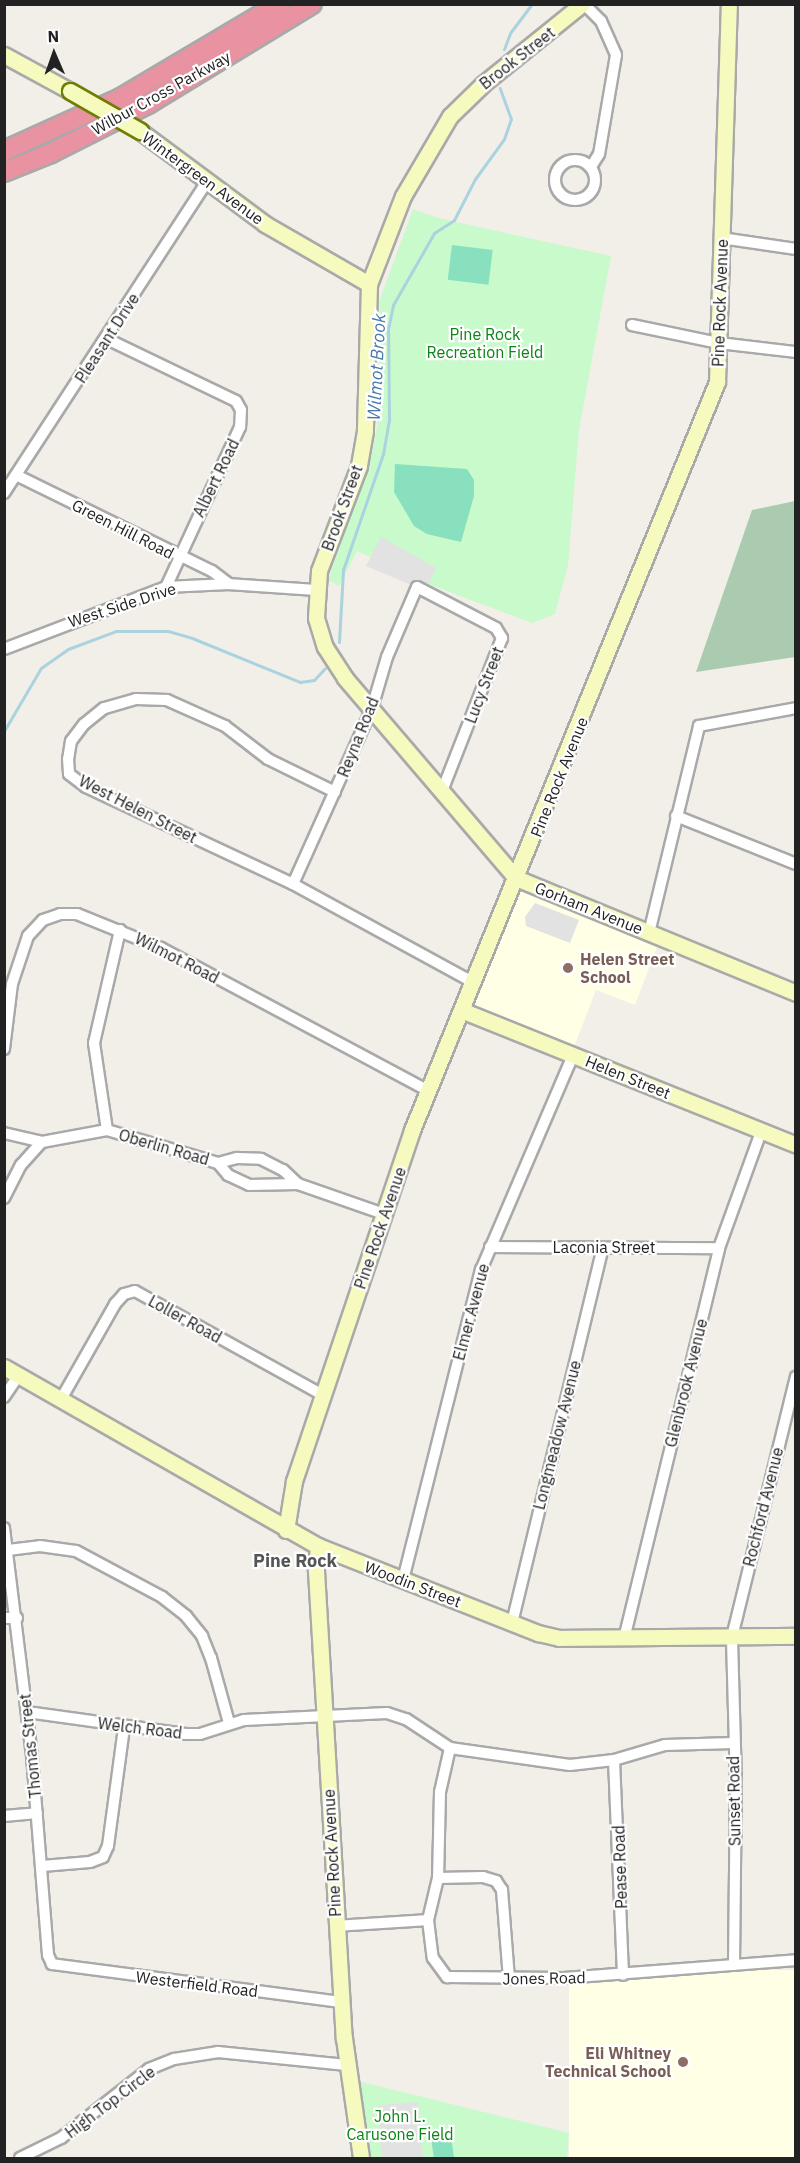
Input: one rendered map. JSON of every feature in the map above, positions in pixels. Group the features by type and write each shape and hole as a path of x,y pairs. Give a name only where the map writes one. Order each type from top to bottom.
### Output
{"highway":[{"name":"Wilbur Cross Parkway","path":"4,151 121,98 279,4"},
{"name":"Wilbur Cross Parkway","path":"4,172 51,153 148,104 312,4"}],"street":[{"path":"583,4 601,21 616,55 599,153 591,167"},
{"name":"Brook Street","path":"516,878 372,708 326,647 316,618 315,590 362,448 369,284 404,196 450,116 483,84 583,4"},
{"name":"Pine Rock Avenue","path":"286,1530 294,1481 427,1090 516,878 710,400 718,375 729,4"},
{"name":"Wintergreen Avenue","path":"4,54 140,131 267,225 369,284"},
{"name":"Pleasant Drive","path":"4,493 107,339 207,182"},
{"path":"721,238 795,249"},
{"path":"632,325 719,343 795,352"},
{"name":"Albert Road","path":"107,339 236,400 242,410 240,427 178,556 166,587"},
{"name":"Green Hill Road","path":"16,475 212,571 229,584"},
{"name":"West Side Drive","path":"4,649 166,587 229,584 315,590"},
{"name":"Reyna Road","path":"293,884 372,708 387,657 417,587"},
{"name":"Lucy Street","path":"417,587 496,628 502,639 442,791"},
{"name":"West Helen Street","path":"335,792 268,759 225,726 167,700 136,699 104,708 84,724 71,741 69,774 86,787 293,884 473,982"},
{"path":"649,933 699,726 795,708"},
{"path":"676,816 795,864"},
{"name":"Gorham Avenue","path":"516,878 795,993"},
{"name":"Wilmot Road","path":"4,1049 12,984 28,936 43,920 60,914 77,914 161,948 427,1090"},
{"path":"107,1130 94,1043 120,930"},
{"name":"Helen Street","path":"461,1010 795,1145"},
{"name":"Elmer Avenue","path":"403,1580 489,1247 573,1055"},
{"name":"Oberlin Road","path":"4,1133 42,1142 107,1130 218,1162 237,1158 261,1159 283,1170 298,1184"},
{"name":"Glenbrook Avenue","path":"624,1639 719,1248 761,1131"},
{"path":"4,1198 6,1182 42,1142"},
{"name":"Oberlin Road","path":"218,1162 228,1175 249,1185 298,1184 384,1214"},
{"name":"Laconia Street","path":"489,1247 719,1248"},
{"name":"Longmeadow Avenue","path":"512,1623 603,1248"},
{"name":"Loller Road","path":"60,1401 115,1304 124,1294 135,1291 323,1395"},
{"name":"Woodin Street","path":"4,1367 286,1530 318,1546 512,1623 559,1638 795,1636"},
{"path":"4,1397 19,1375"},
{"name":"Rochford Avenue","path":"732,1637 795,1377"},
{"name":"Thomas Street","path":"4,1528 18,1618 42,1866 48,1955 52,1964"},
{"path":"8,1550 40,1546 76,1551 162,1597 186,1616 202,1636 211,1658 229,1723"},
{"name":"Pine Rock Avenue","path":"318,1546 316,1571 336,1926 346,2065 361,2158"},
{"path":"4,1618 18,1618"},
{"name":"Sunset Road","path":"732,1637 734,1965"},
{"name":"Welch Road","path":"27,1712 124,1728 200,1734 229,1723 324,1715 398,1715 450,1748"},
{"path":"42,1866 90,1862 103,1857 108,1846 124,1728"},
{"path":"336,1926 428,1920 438,1878 440,1792 450,1748 534,1762 570,1765 614,1760 665,1745 733,1743"},
{"name":"Pease Road","path":"614,1760 623,1975"},
{"path":"4,1816 37,1813"},
{"path":"438,1878 483,1878 496,1881 502,1890 509,1979"},
{"name":"Jones Road","path":"428,1920 433,1958 447,1977 509,1979 623,1975 795,1960"},
{"name":"Westerfield Road","path":"52,1964 342,2002"},
{"name":"High Top Circle","path":"20,2158 69,2133 149,2069 174,2059 218,2052 346,2065"}],"shaded area":[{"path":"795,501 795,657 696,672 752,510"},
{"path":"381,537 436,568 428,584 409,584 366,566"},
{"name":"Helen Street School","path":"519,891 657,947 635,1005 596,990 574,1047 472,1005"},
{"path":"535,903 579,920 570,943 526,926 525,917"},
{"name":"Eli Whitney Technical School","path":"569,1970 795,1970 795,2158 569,2158"},
{"path":"418,2102 423,2158 382,2158 377,2106"}],"green space":[{"name":"Pine Rock Recreation Field","path":"413,209 438,218 611,256 579,430 568,565 555,614 532,623 434,586 357,551 339,586 328,580 372,455 377,426 380,299"},
{"path":"452,245 493,250 488,285 448,280"},
{"path":"395,464 467,469 474,480 474,496 461,542 427,534 414,526 394,492"},
{"name":"John L. Carusone Field","path":"358,2081 569,2133 567,2158 371,2158"},
{"path":"450,2129 454,2158 434,2158 430,2132"}],"waterway":[{"name":"Wilmot Brook","path":"504,49 510,33 532,4"},
{"name":"Wilmot Brook","path":"339,642 343,570 383,454 389,419 388,329 393,305 434,233 454,220 475,179 504,139 511,119 500,88"},
{"path":"4,731 41,668 68,649 116,631 168,631 192,638 300,682 314,680 325,668"}],"place":[{"name":"Helen Street School","path":"568,968"},
{"name":"Eli Whitney Technical School","path":"683,2062"}],"district":[{"name":"Pine Rock","path":"295,1561"}]}
